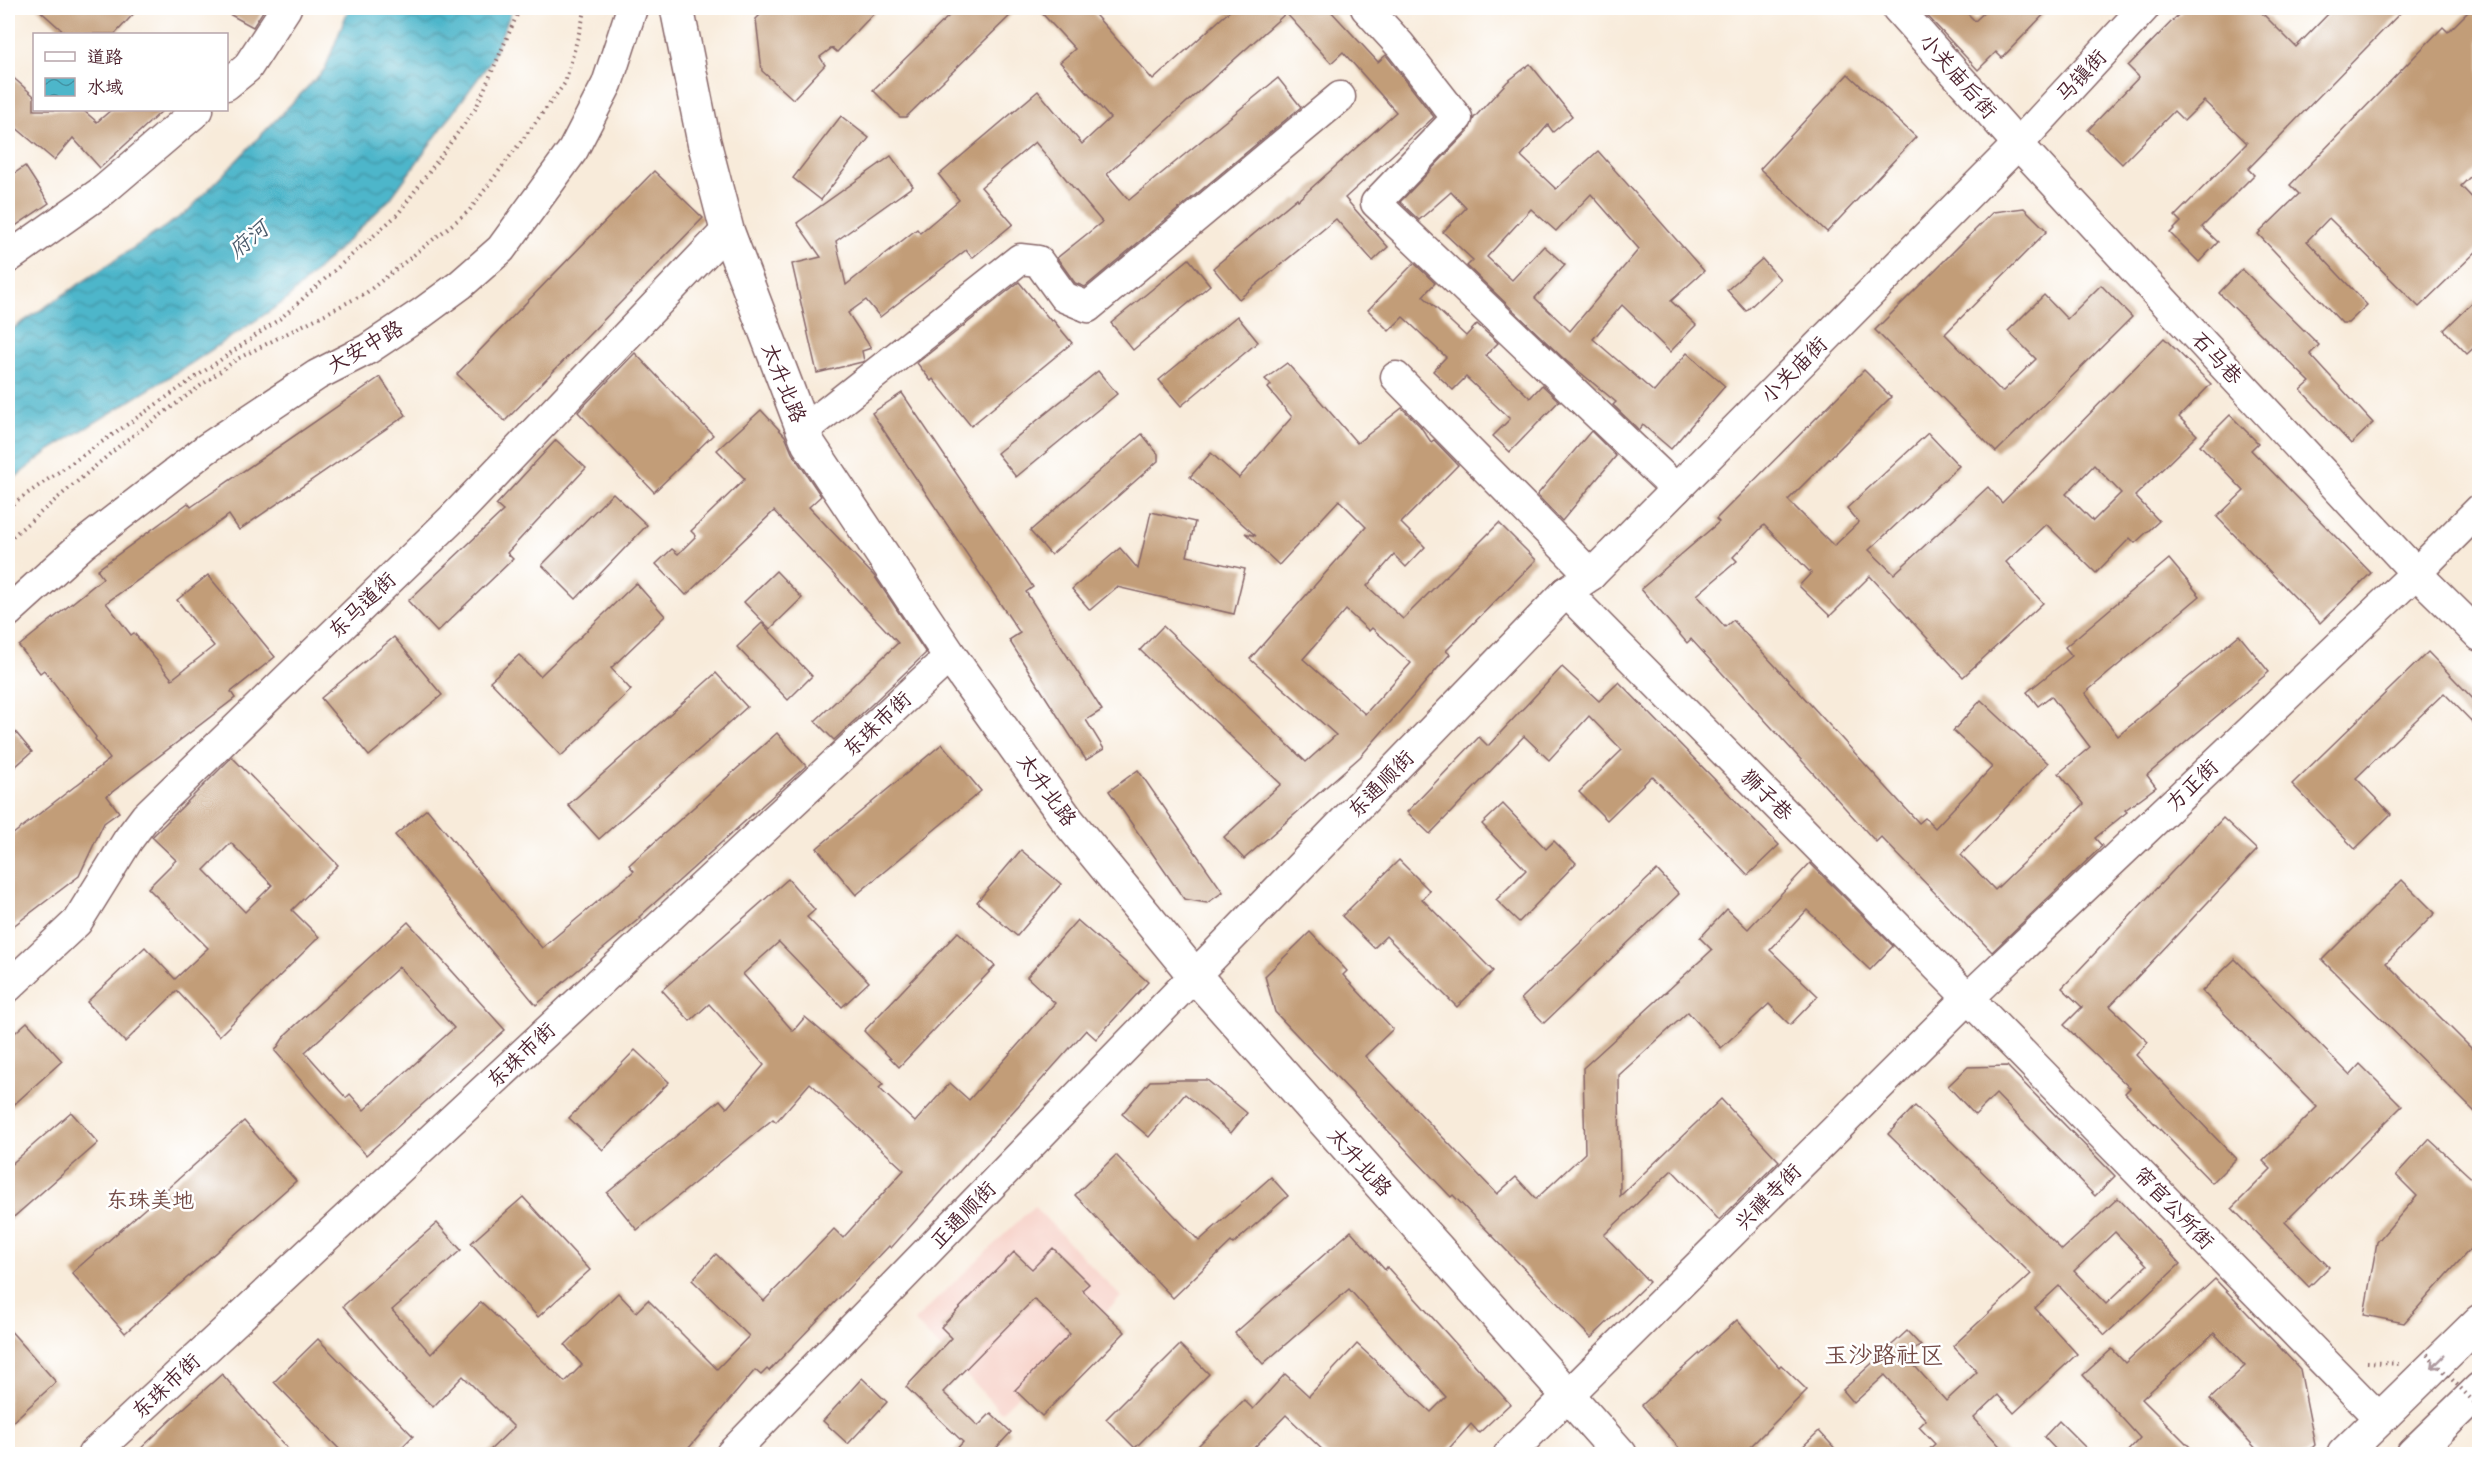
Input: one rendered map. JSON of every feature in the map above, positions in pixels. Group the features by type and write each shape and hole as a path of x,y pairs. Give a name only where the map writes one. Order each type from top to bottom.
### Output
{"main road":[{"name":"太升北路","path":"680,9 704,142 727,230 808,443 950,656 1068,820 1195,976 1620,1455"},
{"path":"2344,1455 2480,1321"},
{"path":"2413,1455 2480,1389"}],"street":[{"path":"228,83 247,68 286,8"},
{"name":"大安中路","path":"8,612 82,545 206,449 317,375 368,349 422,313 460,285 501,249 573,150 607,84 632,8"},
{"path":"1366,8 1400,45 1457,118 1376,203 1677,489"},
{"name":"小关庙后街","path":"1897,8 2018,144"},
{"name":"马镇街","path":"2018,144 2144,8"},
{"path":"803,431 1020,259 1038,261 1064,297 1088,307 1340,97"},
{"path":"8,258 104,190 197,111"},
{"name":"小关庙街","path":"1566,592 1591,575 2018,144"},
{"name":"石马巷","path":"2018,144 2416,573 2480,636"},
{"name":"东马道街","path":"8,987 77,922 146,816 452,519 727,230"},
{"path":"1396,377 1591,575"},
{"name":"方正街","path":"1968,998 2416,573 2480,509"},
{"name":"狮子巷","path":"1566,592 1968,998"},
{"name":"东通顺街","path":"1195,976 1566,592"},
{"name":"东珠市街","path":"93,1455 950,656"},
{"name":"正通顺街","path":"731,1455 1195,976"},
{"name":"兴禅寺街","path":"1509,1455 1968,998"},
{"name":"帘官公所街","path":"1968,998 2380,1419"}],"path":[{"path":"8,507 281,318 398,214 476,108 520,8"},
{"path":"8,540 124,442 237,359 366,293 469,211 564,83 586,8"},
{"path":"2427,1354 2480,1408"}],"shaded area":[{"path":"1034,1206 1121,1297 1001,1412 914,1321"}],"water":[{"name":"府河","path":"349,8 513,8 490,62 390,199 285,301 190,364 50,450 8,483 8,332 187,212 325,69"}],"building":[{"path":"37,8 139,8 116,33 65,33"},
{"path":"218,8 265,8 253,27"},
{"path":"767,8 879,8 837,52 832,48 820,57 825,65 793,99 762,71 756,19"},
{"path":"957,8 1018,8 906,117 900,117 873,90"},
{"path":"1037,8 1089,8 1153,80 1233,8 1328,8 1378,62 1386,55 1434,117 1345,198 1388,247 1373,261 1336,219 1239,299 1213,268 1297,198 1298,200 1396,112 1343,52 1331,63 1286,13 1107,174 1129,200 1278,78 1301,107 1085,287 1075,283 1057,258 1102,222 1035,142 981,187 1013,224 972,258 966,250 880,317 866,300 848,313 871,348 862,351 864,361 862,362 817,373 792,264 821,257 797,223 891,156 913,186 836,241 846,285 917,229 920,233 959,200 939,175 1038,91 1082,144 1110,118 1060,62 1075,49"},
{"path":"1920,8 1962,8 1975,21 1989,8 2050,8 2002,58 1996,52 1978,70"},
{"path":"2185,8 2257,8 2296,47 2334,8 2405,8 2248,169 2254,175 2202,227 2218,242 2199,262 2170,233 2181,222 2175,216 2247,143 2204,101 2184,121 2174,111 2122,164 2088,130 2139,77 2128,66"},
{"path":"2472,8 2480,8 2480,167 2461,186 2480,206 2480,248 2419,307 2329,218 2307,241 2367,305 2348,323 2342,323 2258,234 2299,194 2290,185 2443,27 2448,32"},
{"path":"1530,64 1572,116 1553,132 1548,125 1521,156 1556,189 1598,151 1704,271 1671,301 1696,325 1670,352 1622,305 1593,339 1654,392 1687,353 1725,386 1671,449 1643,425 1639,430 1613,405 1616,402 1564,359 1467,266 1473,260 1443,232 1466,208 1451,192 1419,220 1400,202 1469,130 1474,118 1507,82","holes":["1591,194 1639,249 1570,331 1535,298 1565,265 1544,246 1512,280 1487,257 1531,209 1556,231"]},
{"path":"8,73 33,95 33,111 84,111 97,122 110,111 162,111 100,168 73,138 54,160 8,121"},
{"path":"1848,74 1916,137 1827,232 1760,169"},
{"path":"841,116 869,138 821,200 793,178"},
{"path":"25,166 49,203 8,231 8,178"},
{"path":"654,171 703,218 505,421 457,374"},
{"path":"2024,208 2047,231 1945,334 2002,392 2036,359 2008,331 2044,295 2067,319 2101,285 2132,317 1996,452 1875,330 1993,212"},
{"path":"1189,259 1210,285 1133,350 1111,323"},
{"path":"1762,259 1780,279 1746,311 1727,290"},
{"path":"1414,263 1435,283 1423,296 1466,336 1477,324 1498,343 1486,355 1530,398 1542,385 1559,401 1510,452 1493,436 1510,419 1466,377 1453,390 1433,371 1446,357 1403,317 1389,331 1368,310"},
{"path":"2242,269 2319,345 2310,354 2373,423 2351,444 2301,390 2310,382 2219,293"},
{"path":"1019,282 1072,343 971,426 917,363"},
{"path":"2480,295 2480,342 2467,354 2444,330"},
{"path":"1237,316 1258,342 1181,406 1159,380"},
{"path":"2164,338 2211,384 2179,417 2197,435 2135,496 2159,521 2135,543 2130,538 2096,573 2046,524 2006,562 2043,603 1963,677 1870,576 1830,616 1799,586 1811,573 1764,525 1733,557 1737,561 1697,595 1725,627 1733,620 1919,823 1925,818 1935,828 1992,767 1953,731 1981,700 2048,763 1961,855 1995,890 2084,804 2059,773 2090,747 2051,696 2038,706 2027,692 2072,656 2065,647 2169,559 2200,596 2085,693 2118,736 2239,635 2269,672 2147,775 2156,787 2125,810 2127,812 2095,838 2102,846 1992,952 1881,837 1876,842 1691,639 1687,643 1641,589 1719,522 1716,519 1864,370 1891,397 1788,500 1834,546 1859,522 1847,508 1928,433 1959,466 1869,550 1894,574 1988,487 2002,503","holes":["2094,465 2121,493 2093,521 2066,494"]},
{"path":"635,353 713,435 654,492 578,412"},
{"path":"1287,363 1357,443 1402,408 1420,426 1431,442 1434,440 1458,465 1401,523 1425,547 1406,567 1394,555 1367,586 1403,619 1499,523 1536,560 1446,651 1450,654 1360,757 1244,859 1224,837 1281,784 1140,650 1163,626 1306,762 1336,735 1250,659 1366,527 1339,500 1279,565 1245,533 1256,536 1190,477 1211,453 1239,478 1292,417 1268,388 1271,385 1265,379","holes":["1346,610 1369,631 1372,628 1411,663 1365,714 1303,659"]},
{"path":"1098,371 1117,394 1016,477 997,453"},
{"path":"380,377 406,415 239,530 229,515 106,603 131,635 134,633 172,679 214,646 177,600 208,575 275,657 231,692 235,698 107,796 119,812 104,823 79,876 8,930 8,838 110,759 95,739 96,737 44,670 40,673 19,646 103,578 97,570 188,503 191,507"},
{"path":"902,393 1033,587 1026,592 1102,710 1086,720 1104,749 1086,760 1009,640 1020,633 872,413"},
{"path":"761,410 785,436 792,453 821,496 809,507 875,577 926,653 834,740 815,721 898,643 774,511 686,595 656,564 672,549 678,554 696,536 691,531 745,479 717,450"},
{"path":"2230,415 2258,443 2251,450 2371,573 2320,623 2217,517 2244,491 2200,445"},
{"path":"1591,431 1616,456 1562,521 1537,495"},
{"path":"1142,434 1158,454 1158,461 1051,555 1030,531"},
{"path":"556,440 586,468 507,553 513,559 437,632 408,601 503,511 496,505"},
{"path":"613,493 647,525 576,599 542,565"},
{"path":"1151,512 1195,522 1187,556 1245,569 1234,614 1117,587 1090,610 1072,589 1120,548 1138,569"},
{"path":"776,571 802,598 770,629 744,602"},
{"path":"636,583 665,616 611,668 631,690 561,756 490,681 519,655 540,676"},
{"path":"762,623 812,676 788,700 737,647"},
{"path":"394,637 442,695 369,756 321,698"},
{"path":"2428,652 2480,706 2480,730 2444,693 2356,778 2391,814 2355,849 2292,784"},
{"path":"1562,667 1599,701 1619,682 1779,845 1748,875 1652,776 1607,820 1579,792 1622,750 1589,716 1549,760 1524,736 1430,834 1407,812 1479,737 1488,746"},
{"path":"716,673 747,707 599,839 568,805"},
{"path":"8,723 32,752 8,773"},
{"path":"777,733 806,766 640,918 536,1005 395,835 427,809 542,948 634,871 629,865"},
{"path":"942,744 981,791 856,895 817,848"},
{"path":"232,757 338,865 292,910 319,937 219,1036 177,991 125,1042 87,1002 145,947 175,979 208,948 148,888 176,860 152,837","holes":["231,843 272,885 245,912 204,870"]},
{"path":"1138,770 1223,892 1207,903 1184,899 1109,791"},
{"path":"1503,804 1546,849 1554,841 1576,863 1519,922 1496,900 1526,870 1482,824"},
{"path":"2223,818 2257,850 2110,1006 2148,1042 2136,1055 2236,1159 2212,1183 2125,1093 2130,1088 2064,1025 2082,1007 2062,988"},
{"path":"1021,850 1061,884 1017,936 977,902"},
{"path":"1399,860 1430,891 1422,899 1493,971 1457,1007 1386,936 1374,948 1342,916"},
{"path":"1810,863 1893,946 1870,970 1807,910 1770,950 1818,996 1790,1025 1769,1004 1721,1048 1688,1012 1619,1075 1620,1196 1721,1099 1779,1161 1719,1220 1672,1170 1604,1235 1649,1282 1591,1338 1453,1195 1451,1197 1275,1012 1265,976 1310,932 1347,971 1343,975 1393,1029 1365,1056 1497,1194 1516,1177 1536,1199 1585,1153 1583,1068 1712,950 1700,938 1727,909 1748,929"},
{"path":"1657,870 1679,894 1544,1023 1521,999"},
{"path":"788,879 815,910 807,917 869,982 842,1007 779,942 743,974 793,1031 805,1017 883,1084 879,1088 915,1122 950,1083 969,1100 1055,1003 1027,977 1077,920 1148,982 1096,1039 1086,1030 891,1248 889,1246 769,1371 767,1369 761,1375 755,1370 683,1455 485,1455 514,1427 463,1376 433,1407 406,1381 343,1306 437,1223 461,1250 392,1310 431,1354 481,1302 565,1382 582,1365 565,1345 618,1293 636,1312 648,1300 717,1369 749,1336 692,1280 716,1254 764,1301 834,1229 843,1238 904,1170 810,1083 776,1122 773,1119 637,1230 607,1193 720,1100 727,1108 764,1065 709,1004 690,1021 662,990"},
{"path":"2402,880 2435,913 2386,963 2480,1057 2480,1117 2322,960"},
{"path":"408,922 505,1030 366,1155 275,1051 286,1034","holes":["399,967 454,1028 364,1110 350,1094 346,1098 305,1052"]},
{"path":"958,932 995,966 899,1067 864,1031"},
{"path":"2235,959 2350,1075 2360,1064 2402,1106 2285,1222 2329,1267 2309,1287 2232,1208 2271,1169 2263,1161 2317,1107 2202,991"},
{"path":"27,1022 62,1061 8,1110 8,1039"},
{"path":"635,1050 669,1082 603,1150 569,1118"},
{"path":"2007,1066 2115,1176 2095,1196 1996,1094 1975,1115 1948,1086 1968,1067"},
{"path":"1207,1080 1247,1113 1231,1133 1185,1094 1149,1137 1122,1114 1150,1081"},
{"path":"1915,1106 2062,1250 2118,1198 2180,1264 2105,1335 2059,1286 2035,1308 2077,1354 2014,1413 1998,1395 1974,1418 2008,1455 1923,1455 1935,1444 1919,1427 1926,1420 1885,1375 1854,1403 1843,1390 1907,1331 1921,1346 1904,1354 1946,1401 1977,1372 1953,1346 2031,1274 1888,1134","holes":["2115,1232 2147,1265 2106,1304 2074,1271"]},
{"path":"71,1112 98,1143 8,1222 8,1167"},
{"path":"244,1121 296,1181 125,1333 72,1273"},
{"path":"2429,1139 2480,1186 2480,1255 2471,1248 2404,1323 2364,1315 2377,1242 2417,1196 2396,1175"},
{"path":"1116,1155 1199,1241 1271,1177 1288,1196 1233,1244 1231,1242 1173,1298 1075,1195"},
{"path":"523,1197 590,1270 538,1317 471,1243"},
{"path":"1351,1231 1385,1270 1387,1267 1510,1404 1479,1433 1471,1424 1443,1455 1328,1455 1286,1415 1247,1455 1189,1455 1244,1400 1253,1409 1285,1374 1309,1396 1357,1344 1431,1412 1446,1397 1349,1289 1263,1364 1235,1333"},
{"path":"1053,1248 1089,1284 1082,1290 1125,1332 1042,1416 1015,1390 1070,1334 1034,1299 943,1392 978,1426 991,1413 1011,1432 990,1455 951,1455 963,1442 906,1387 952,1338 941,1327 1014,1252 1032,1269"},
{"path":"2215,1279 2300,1369 2315,1445 2305,1455 2262,1455 2210,1399 2245,1366 2214,1333 2142,1399 2198,1455 2124,1455 2140,1438 2083,1375 2112,1349 2125,1363"},
{"path":"1737,1320 1779,1367 1781,1365 1807,1390 1742,1455 1685,1455 1642,1405"},
{"path":"8,1328 56,1382 8,1426"},
{"path":"318,1339 413,1436 394,1455 345,1455 274,1382"},
{"path":"1180,1345 1209,1374 1135,1448 1106,1419"},
{"path":"222,1374 293,1455 134,1455 175,1416"},
{"path":"862,1378 887,1402 848,1444 823,1421"},
{"path":"2059,1421 2093,1455 2061,1455 2044,1437"},
{"path":"1819,1431 1841,1455 1794,1455"}],"district":[{"name":"东珠美地","path":"150,1199"},
{"name":"玉沙路社区","path":"1884,1355"}]}
